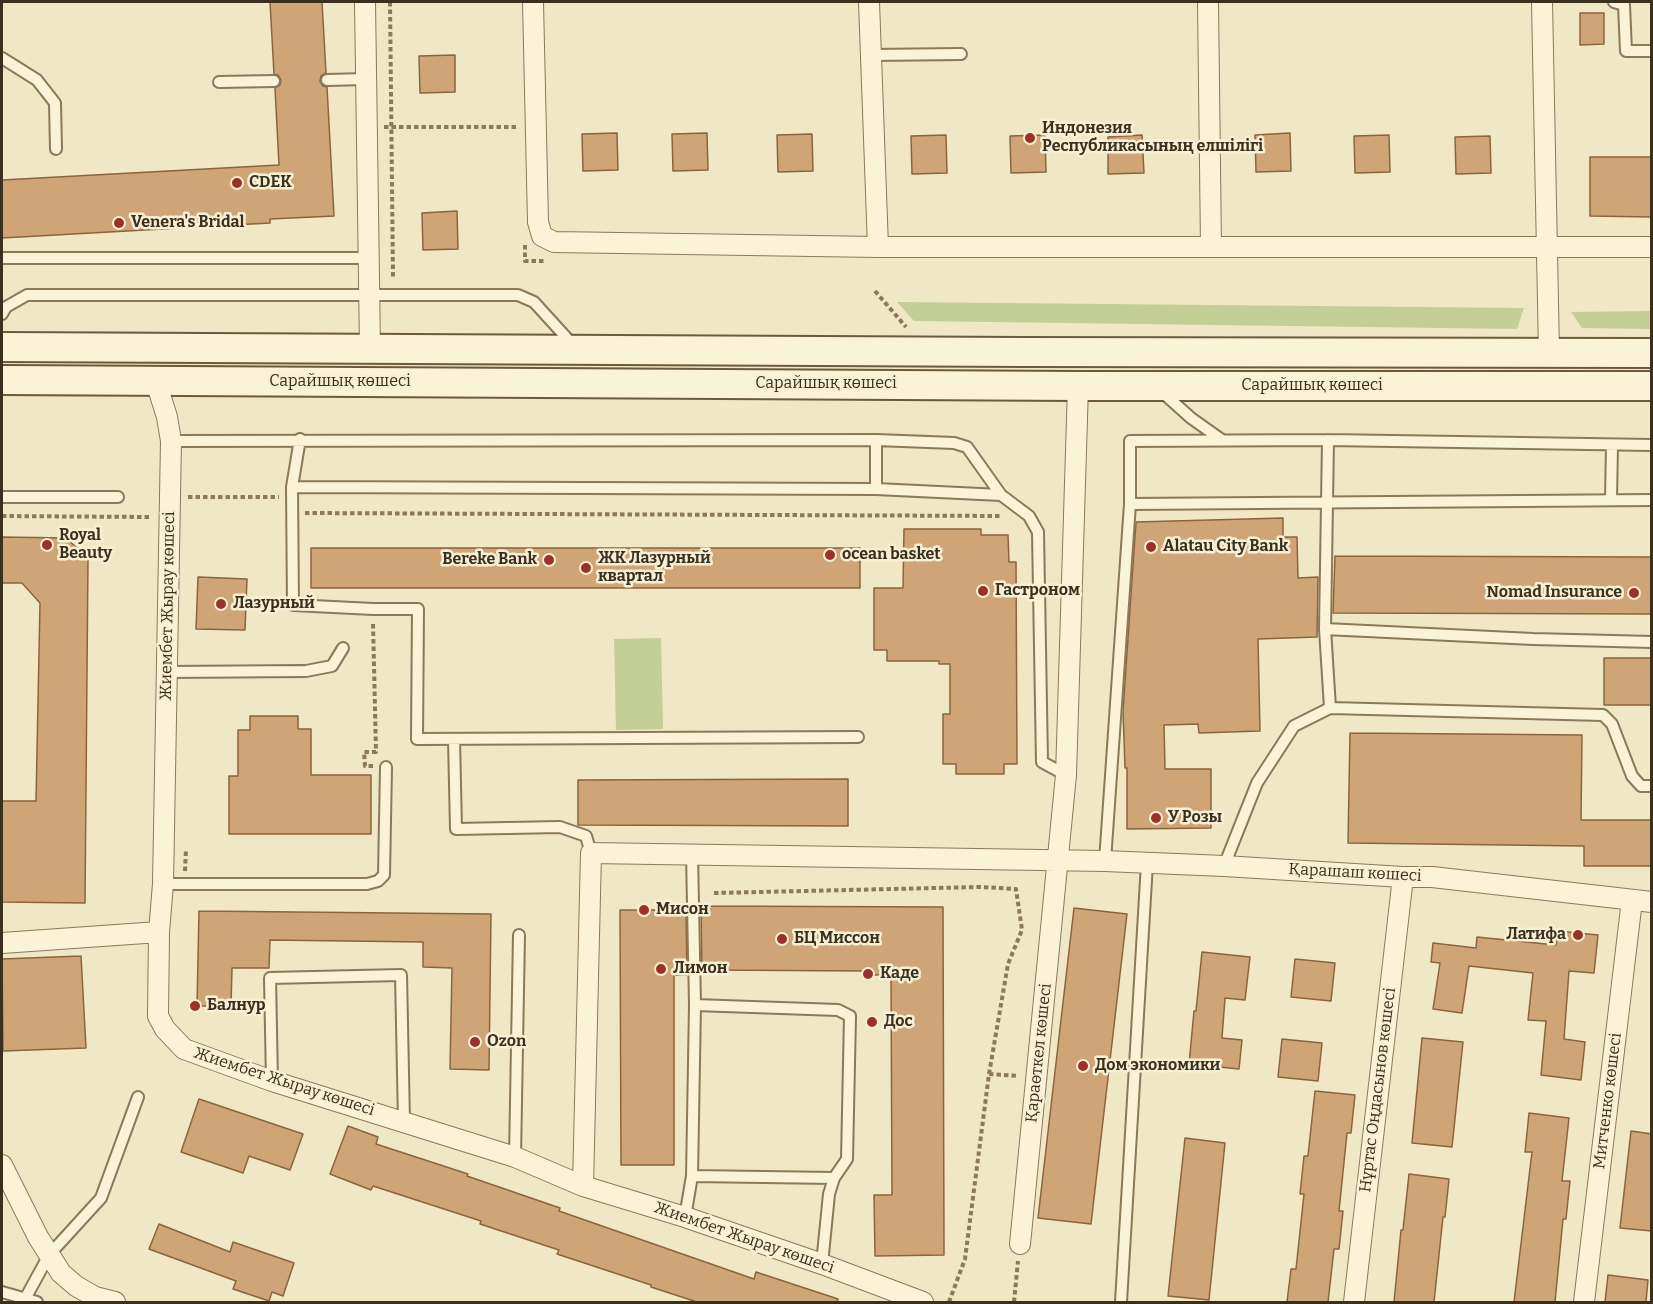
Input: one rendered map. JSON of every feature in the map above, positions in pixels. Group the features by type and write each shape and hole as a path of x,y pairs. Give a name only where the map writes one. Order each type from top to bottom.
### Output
{"main road":[{"name":"Сарайшық көшесі","path":"2,347 1652,353"},
{"path":"746,384 783,373 837,373 921,378 991,376 998,373 1001,352"},
{"path":"1078,386 1084,368 1090,363 1361,361 1388,352"},
{"name":"Сарайшық көшесі","path":"2,380 1078,386 1652,386"}],"street":[{"path":"365,2 370,348"},
{"path":"533,2 538,222 542,236 554,242 878,247 1652,247"},
{"path":"869,2 878,247"},
{"path":"1208,2 1211,247"},
{"path":"1542,2 1549,352"},
{"name":"Жиембет Жырау көшесі","path":"156,382 167,417 171,441 163,884 159,932 158,1016 165,1029 184,1049 272,1081 515,1157 583,1186 685,1217 822,1264 923,1302"},
{"name":"Қараөткел көшесі","path":"1020,1244 1066,775 1078,386"},
{"path":"583,1186 591,853"},
{"name":"Қарашаш көшесі","path":"591,853 1147,862 1432,877 1642,901"},
{"name":"Нұртас Оңдасынов көшесі","path":"1354,1302 1403,877"},
{"name":"Митченко көшесі","path":"1584,1302 1642,901"},
{"path":"2,943 159,932"},
{"path":"2,1165 61,1273 76,1286 95,1297 115,1302"}],"lane":[{"path":"1614,2 1624,5 1626,51 1652,51"},
{"path":"871,55 961,54"},
{"path":"2,58 37,80 56,103 56,149"},
{"path":"327,80 366,80"},
{"path":"219,82 274,81"},
{"path":"2,258 369,258"},
{"path":"2,314 6,307 27,295 518,295 534,302 576,349"},
{"path":"1155,386 1191,418 1223,441"},
{"path":"300,439 292,492 293,605 418,609 417,739 858,737"},
{"path":"171,441 300,439 876,440 954,443 968,447 1001,495 1029,516 1038,532 1042,762 1066,775"},
{"path":"876,440 876,489"},
{"path":"1328,440 1326,629 1330,708"},
{"path":"1105,861 1130,504 1130,441 1328,440 1652,445"},
{"path":"1611,500 1612,445"},
{"path":"292,492 876,489 1001,495"},
{"path":"2,497 118,497"},
{"path":"1130,504 1652,500"},
{"path":"1326,629 1521,639 1652,642"},
{"path":"166,672 306,671 332,666 343,648"},
{"path":"1224,866 1257,783 1294,726 1330,708 1603,715 1612,724 1632,776 1641,786 1652,786"},
{"path":"454,739 456,829 560,827 586,836 591,853"},
{"path":"163,884 367,884 378,881 384,875 386,767"},
{"path":"685,1217 692,1176 695,1005 692,854"},
{"path":"1121,1302 1147,862"},
{"path":"515,1157 519,935"},
{"path":"272,1081 270,978 401,975 404,1122"},
{"path":"695,1005 830,1009 850,1016 847,1159 834,1178 829,1194 822,1264"},
{"path":"26,1299 49,1254 101,1198 138,1097"},
{"path":"692,1176 834,1178"},
{"path":"2,1292 37,1302"}],"path":[{"path":"390,2 393,278"},
{"path":"188,497 292,492"},
{"path":"292,513 1029,516"},
{"path":"2,516 169,517"},
{"path":"373,609 376,752 364,752 365,766 386,767"},
{"path":"714,892 981,887 1016,889 1022,930 1008,964 989,1074 965,1259 949,1302"},
{"path":"989,1074 1036,1078"},
{"path":"1014,1302 1020,1244"}],"green space":[{"path":"897,302 1524,308 1517,329 914,321"},
{"path":"1651,311 1651,329 1582,328 1571,312"},
{"path":"661,638 663,729 616,730 614,639"}],"building":[{"path":"270,2 322,2 326,73 321,76 320,81 323,86 327,87 334,216 270,219 270,223 2,238 2,180 279,165 275,88 280,85 281,80 278,75 274,74"},
{"path":"1580,13 1604,13 1604,44 1580,45"},
{"path":"455,55 455,92 420,93 419,56"},
{"path":"617,133 618,170 583,171 582,134"},
{"path":"707,133 708,170 673,171 672,134"},
{"path":"1290,133 1291,171 1256,172 1255,135"},
{"path":"812,134 813,171 778,172 777,135"},
{"path":"946,135 947,173 912,174 911,136"},
{"path":"1045,135 1046,172 1011,173 1010,136"},
{"path":"1142,135 1144,173 1108,174 1108,137"},
{"path":"1389,135 1390,172 1355,173 1354,136"},
{"path":"1490,136 1491,173 1456,174 1455,137"},
{"path":"1590,157 1652,157 1652,217 1590,216"},
{"path":"457,211 458,249 423,250 422,213"},
{"path":"1283,518 1283,537 1297,537 1298,578 1318,577 1317,637 1258,639 1260,731 1199,733 1198,724 1164,725 1165,769 1211,769 1211,828 1127,829 1127,768 1125,768 1123,711 1136,522"},
{"path":"904,529 981,529 981,535 1008,535 1009,562 1016,562 1017,764 1004,764 1004,774 956,774 956,764 943,764 943,714 950,714 950,664 939,664 939,661 887,661 887,650 874,650 874,588 903,588"},
{"path":"2,537 66,538 88,558 85,903 2,902 2,801 36,801 40,603 22,583 2,583"},
{"name":"ЖК Лазурный квартал","path":"311,548 860,548 860,588 311,588"},
{"path":"1335,556 1652,557 1652,614 1333,613"},
{"name":"Лазурный","path":"198,577 247,579 245,630 196,629"},
{"path":"1604,658 1652,658 1652,705 1604,705"},
{"path":"250,716 298,716 298,729 311,729 311,775 371,775 371,834 229,834 229,776 238,776 238,730 250,730"},
{"path":"1350,733 1582,735 1581,820 1652,820 1652,866 1584,866 1584,846 1348,843"},
{"path":"848,779 848,826 578,825 578,780"},
{"path":"701,906 943,907 944,1255 875,1256 874,1195 892,1195 891,975 871,975 871,971 702,970"},
{"name":"Дом экономики","path":"1074,908 1127,914 1091,1224 1038,1218"},
{"path":"620,910 686,910 687,975 674,975 674,1165 621,1165"},
{"path":"199,911 491,914 489,1070 450,1069 452,968 423,967 423,942 270,940 269,968 232,968 231,1006 197,1006"},
{"path":"1558,931 1598,935 1594,973 1569,971 1564,1039 1585,1042 1581,1080 1541,1075 1546,1021 1528,1020 1533,973 1469,966 1462,1013 1433,1009 1440,963 1431,962 1433,943 1476,948 1477,937 1556,945"},
{"path":"1202,952 1250,957 1245,1000 1225,998 1222,1038 1242,1040 1239,1069 1189,1064"},
{"path":"81,956 86,1048 3,1051 2,959"},
{"path":"1295,959 1335,963 1331,1001 1291,997"},
{"path":"1422,1038 1463,1042 1452,1147 1412,1143"},
{"path":"1282,1039 1322,1043 1318,1081 1278,1077"},
{"path":"1315,1091 1355,1095 1351,1133 1347,1133 1339,1211 1343,1211 1339,1249 1334,1249 1328,1302 1287,1302 1291,1269 1296,1269 1304,1194 1300,1194 1304,1156 1308,1156"},
{"path":"199,1099 303,1134 290,1170 249,1156 243,1173 181,1152"},
{"path":"1529,1113 1569,1118 1562,1181 1570,1181 1566,1219 1563,1219 1555,1302 1514,1302 1532,1152 1525,1152"},
{"path":"348,1126 378,1137 376,1144 468,1174 467,1176 560,1208 559,1211 754,1279 756,1272 838,1299 837,1302 697,1302 557,1254 559,1250 480,1224 481,1221 373,1186 371,1190 330,1174"},
{"path":"1631,1131 1652,1134 1652,1231 1620,1228"},
{"path":"1185,1138 1225,1143 1209,1300 1168,1296"},
{"path":"1409,1174 1449,1179 1434,1302 1394,1302"},
{"path":"159,1224 230,1252 233,1242 294,1263 283,1296 272,1292 269,1301 233,1289 236,1281 149,1249"},
{"path":"1608,1275 1648,1280 1646,1302 1605,1302"}],"place":[{"name":"Индонезия Республикасының елшілігі","path":"1030,138"},
{"name":"CDEK","path":"237,183"},
{"name":"Venera's Bridal","path":"119,223"},
{"name":"Royal Beauty","path":"47,545"},
{"name":"Alatau City Bank","path":"1151,547"},
{"name":"ocean basket","path":"830,555"},
{"name":"Bereke Bank","path":"549,560"},
{"name":"ЖК Лазурный квартал","path":"586,568"},
{"name":"Гастроном","path":"983,591"},
{"name":"Nomad Insurance","path":"1634,593"},
{"name":"Лазурный","path":"221,604"},
{"name":"У Розы","path":"1156,818"},
{"name":"Мисон","path":"644,910"},
{"name":"Латифа","path":"1578,935"},
{"name":"БЦ Миссон","path":"782,939"},
{"name":"Лимон","path":"661,969"},
{"name":"Каде","path":"868,974"},
{"name":"Балнур","path":"195,1006"},
{"name":"Дос","path":"872,1022"},
{"name":"Ozon","path":"475,1042"},
{"name":"Дом экономики","path":"1083,1066"}]}
